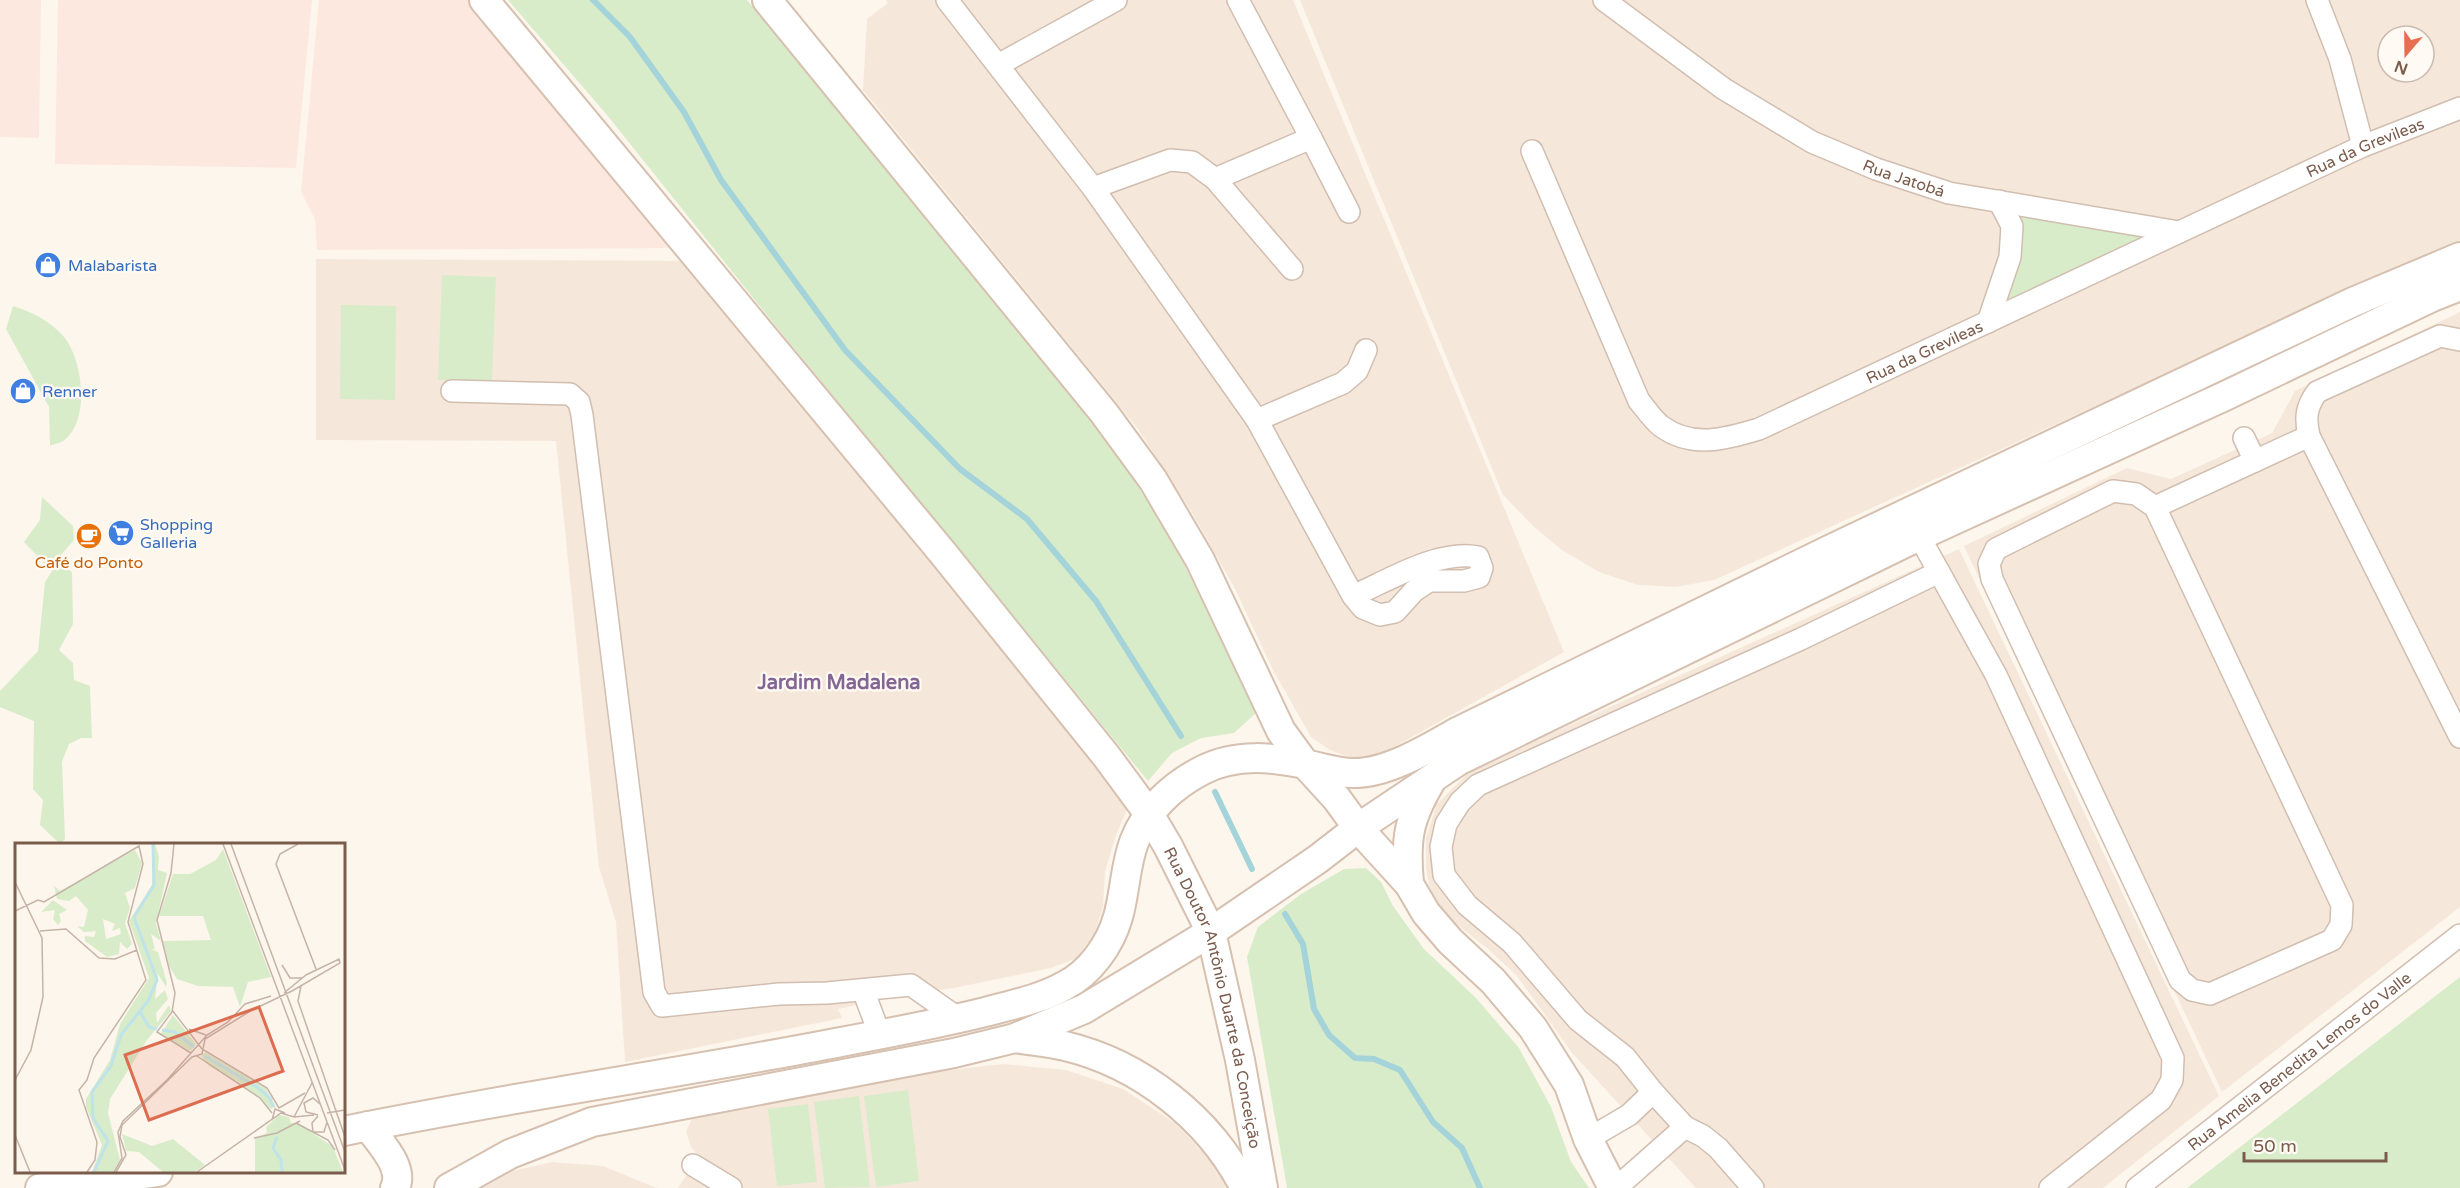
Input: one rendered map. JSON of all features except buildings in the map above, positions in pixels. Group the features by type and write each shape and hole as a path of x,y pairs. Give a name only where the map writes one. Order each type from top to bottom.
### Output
{"main road":[{"name":"Rua Doutor Antônio Duarte da Conceição","path":"484,0 934,543 1107,757 1149,814 1168,846 1211,932 1240,1060 1263,1188"},
{"path":"767,0 1104,413 1153,480 1200,560 1281,731 1358,828 1409,884 1432,920 1449,941 1493,981 1533,1028 1569,1085 1588,1139 1615,1188"},
{"path":"356,1129 503,1100 655,1077 880,1035 1012,1005 1064,987 1087,970 1106,944 1118,919 1136,838 1149,814 1181,782 1208,768 1241,758 1279,759 1355,774 1384,768 1427,749 1459,731 1839,545 2353,302 2460,257"},
{"path":"449,1188 510,1154 592,1122 954,1053 1015,1038 1084,1009 1211,932 1318,859 1358,828 1458,761 1919,536 2460,286"},
{"path":"1409,884 1406,853 1410,824 1419,801 1433,778"},
{"path":"1015,1038 1065,1046 1095,1055 1128,1070 1187,1110 1234,1166 1245,1188"},
{"path":"356,1129 396,1168 398,1182 395,1188"},
{"path":"40,1188 151,1173"}],"street":[{"path":"947,0 1093,188 1257,420 1353,596 1363,608 1380,615 1395,612 1414,591 1429,581 1479,577 1482,568 1478,557 1462,554 1437,559 1353,596"},
{"path":"998,65 1116,0"},
{"path":"1238,0 1349,212"},
{"name":"Rua Jatobá","path":"1604,0 1724,89 1812,142 1876,169 1949,193 2179,232"},
{"path":"1629,0 1659,42"},
{"path":"2317,0 2340,59 2363,146"},
{"name":"Rua da Grevileas","path":"1532,151 1639,401 1661,426 1691,439 1721,440 1759,429 2363,146 2460,108"},
{"path":"1215,179 1311,138"},
{"path":"1093,188 1170,160 1191,162 1215,179 1292,269"},
{"path":"1988,322 2010,257 2012,226 2000,201"},
{"path":"2460,340 2440,336 2317,392 2308,404 2305,421 2309,436 2460,737"},
{"path":"1257,420 1343,383 1357,371 1366,350"},
{"path":"452,391 570,394 579,402 654,992 662,1006 779,994 911,985 958,1018"},
{"path":"2155,507 2309,436"},
{"path":"2244,438 2255,461"},
{"path":"2113,491 2136,494 2155,507 2342,905 2341,925 2332,940 2210,994 2192,990 2180,980 1992,579 1989,564 1996,549 2113,491"},
{"path":"1919,536 1996,675 2173,1058 2172,1080 2161,1100 2050,1188"},
{"path":"1754,1188 1718,1148 1703,1136 1685,1127 1625,1057 1578,1020 1512,943 1467,905 1444,875 1441,847 1446,824 1460,802 1478,785 1801,639 1940,572"},
{"name":"Rua Amelia Benedita Lemos do Valle","path":"2137,1188 2460,935"},
{"path":"863,990 880,1035"},
{"path":"1588,1139 1629,1114 1653,1092"},
{"path":"1615,1188 1685,1127"},
{"path":"693,1165 731,1188"}],"shaded area":[{"path":"0,0 41,0 39,138 0,137"},
{"path":"58,0 312,0 296,168 55,164"},
{"path":"319,0 469,0 676,248 317,250 315,219 301,192"},
{"path":"886,0 1293,0 1564,652 1376,757 1354,759 1330,750 1311,737 1273,670 1234,587 1191,511 1138,429 863,90 867,19 888,3"},
{"path":"1300,0 2460,0 2460,240 1714,580 1676,587 1638,585 1599,572 1562,550 1533,526 1503,495"},
{"path":"316,259 687,261 926,549 1129,805 1116,835 1105,872 1103,907 1094,935 1077,958 1051,968 838,1009 842,1018 625,1062 616,922 599,867 556,441 316,440"},
{"path":"2460,312 2460,907 2222,1092 1964,546 2127,468 2171,479 2272,433 2295,391"},
{"path":"1959,549 2219,1096 2103,1188 1696,1188 1573,1054 1517,976 1455,923 1432,897 1426,869 1426,838 1437,804 1465,776 1517,749"},
{"path":"1003,1064 1066,1070 1123,1089 1175,1123 1217,1167 1228,1188 678,1188 699,1156 691,1147 686,1131 692,1119 704,1113 949,1070"},
{"path":"552,1162 603,1166 657,1188 481,1188 511,1171"}],"green space":[{"path":"508,0 747,0 1105,434 1177,549 1258,711 1234,733 1201,738 1172,753 1148,781 762,309 607,115"},
{"path":"2012,211 2158,235 1997,309"},
{"path":"442,275 496,277 492,382 438,380"},
{"path":"341,305 396,306 395,400 340,399"},
{"path":"13,306 34,314 53,326 71,347 76,360 81,390 78,420 72,432 63,441 50,446 49,407 6,329"},
{"path":"42,497 73,526 74,540 61,555 62,565 72,572 73,624 59,650 73,663 74,680 90,686 92,738 81,738 69,744 62,762 65,839 61,843 40,825 43,800 33,789 34,721 0,707 0,691 38,651 45,582 52,571 24,542 40,520"},
{"path":"1366,868 1381,882 1393,906 1424,949 1476,998 1519,1048 1551,1107 1571,1162 1589,1188 1287,1188 1247,957 1258,927 1301,894 1344,869"},
{"path":"2460,977 2460,1188 2187,1188"},
{"path":"908,1090 919,1181 876,1187 864,1096"},
{"path":"859,1096 870,1187 825,1188 814,1102"},
{"path":"808,1104 817,1182 777,1186 768,1109"}],"waterway":[{"path":"593,0 630,37 684,112 721,180 845,350 960,469 1027,519 1096,601 1181,736"},
{"path":"1215,792 1252,869"},
{"path":"1285,914 1303,944 1314,1009 1329,1035 1355,1058 1374,1059 1400,1070 1433,1122 1462,1148 1480,1188"}],"place":[{"name":"Malabarista","path":"48,265"},
{"name":"Renner","path":"23,391"},
{"name":"Shopping Galleria","path":"121,533"},
{"name":"Café do Ponto","path":"89,536"}],"district":[{"name":"Jardim Madalena","path":"839,682"}]}
